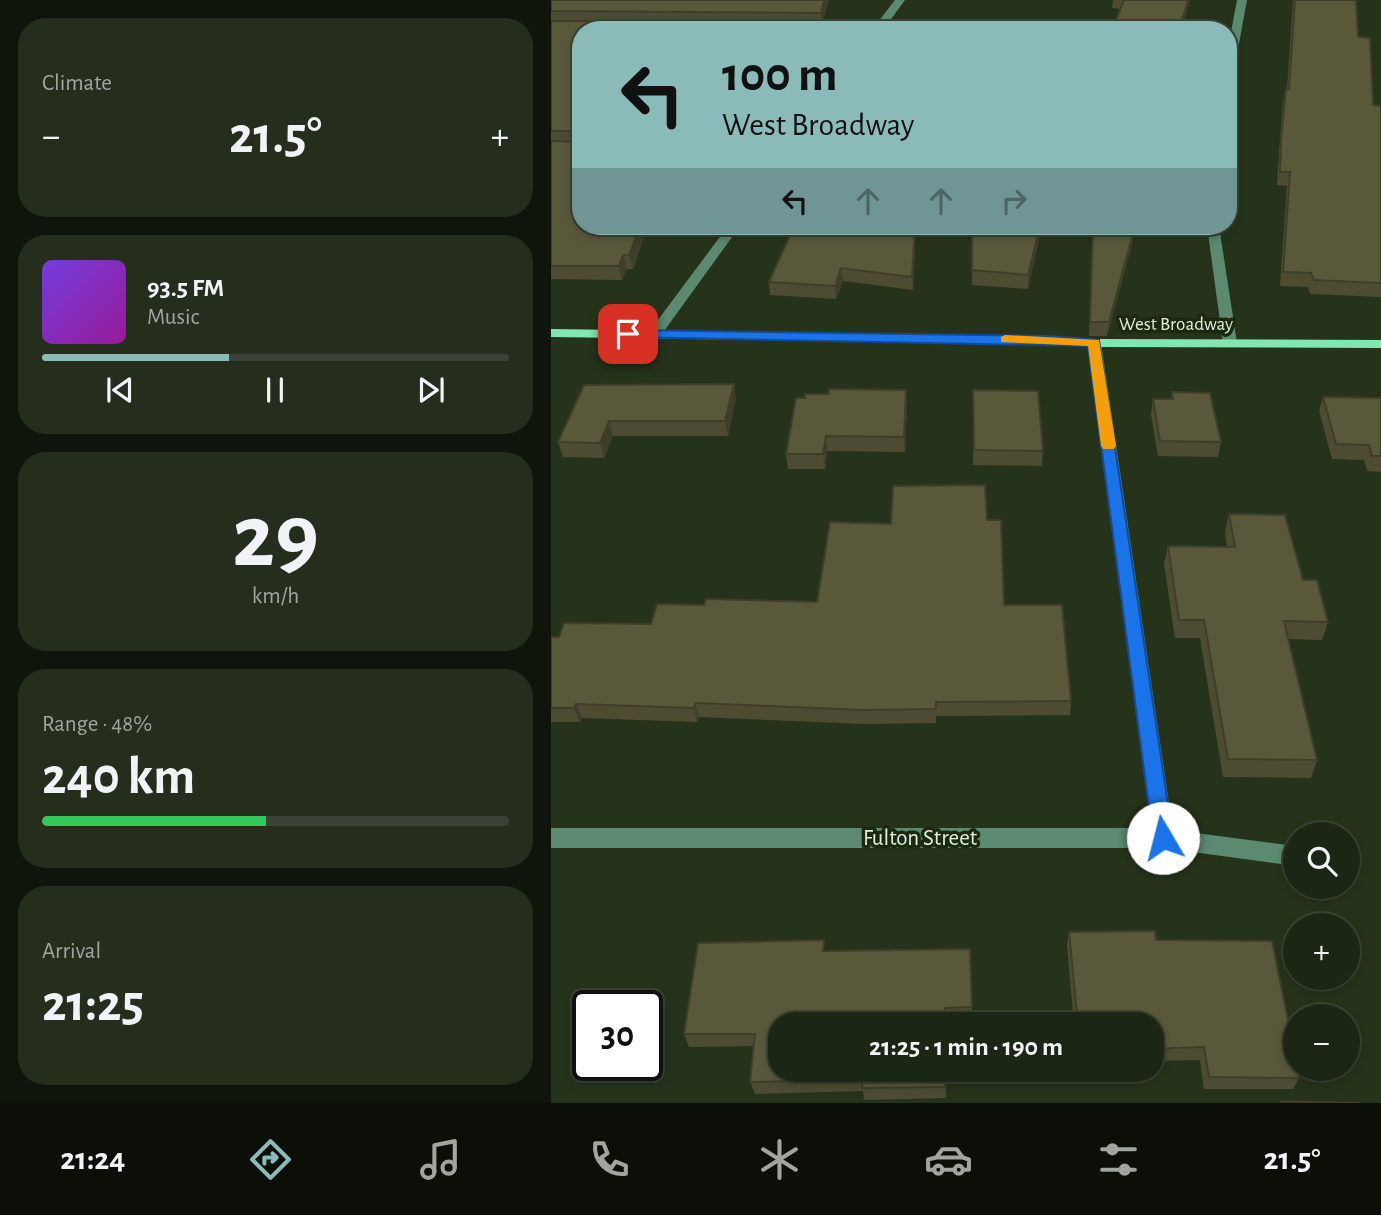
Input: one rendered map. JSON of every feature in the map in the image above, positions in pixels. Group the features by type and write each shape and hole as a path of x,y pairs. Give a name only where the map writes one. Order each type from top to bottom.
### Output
{"main road":[{"name":"West Broadway","path":"551,333 1049,340 1094,343 1381,344"}],"street":[{"path":"884,21 899,0"},
{"path":"1237,27 1242,0"},
{"path":"654,335 727,235"},
{"path":"1214,235 1230,342"},
{"path":"1094,343 1163,838"},
{"name":"Fulton Street","path":"551,838 1163,838 1283,854"}],"building":[{"path":"551,0 824,0 821,13 551,11"},
{"path":"1124,0 1188,0 1182,21 1116,21"},
{"path":"1295,0 1356,0 1358,37 1370,38 1373,105 1381,106 1381,283 1314,280 1311,273 1283,272 1290,172 1280,172 1281,139 1286,89 1289,89"},
{"path":"551,21 572,21 572,131 551,131"},
{"path":"551,141 572,142 572,235 637,235 629,255 623,255 619,266 551,266"},
{"path":"790,235 914,235 912,277 841,268 835,286 769,282"},
{"path":"972,235 1038,235 1028,275 972,270"},
{"path":"1093,235 1133,235 1109,322 1090,322"},
{"path":"734,384 725,421 609,421 600,443 558,442 584,385"},
{"path":"829,389 906,390 904,437 826,436 823,454 786,454 796,398 805,398 805,394 829,394"},
{"path":"973,390 1038,391 1043,451 974,450"},
{"path":"1172,392 1210,393 1221,442 1160,441 1153,399 1173,399"},
{"path":"1323,397 1381,398 1381,456 1372,456 1369,445 1336,444"},
{"path":"985,485 987,520 1001,520 1004,605 1062,605 1071,701 936,702 936,709 864,710 695,703 694,708 576,704 574,708 551,708 551,637 559,637 564,623 651,624 657,604 704,605 706,599 817,602 830,522 891,524 893,486"},
{"path":"1229,514 1285,515 1303,580 1317,580 1328,622 1284,621 1317,760 1228,759 1204,620 1179,620 1168,546 1235,547"},
{"path":"1155,931 1156,940 1272,941 1285,1004 1283,1078 1209,1077 1204,1047 1164,1049 1164,1012 1077,1012 1069,932"},
{"path":"824,940 823,951 970,949 972,1007 945,1008 945,1012 768,1012 768,1082 750,1082 755,1034 684,1034 698,943"},
{"path":"862,1082 945,1082 945,1087 862,1088"},
{"path":"1281,1101 1360,1103 1282,1103"}],"slow traffic":[{"path":"1005,339 1094,343 1108,446"}],"route":[{"path":"628,334 1049,340 1094,343 1163,838"}]}
